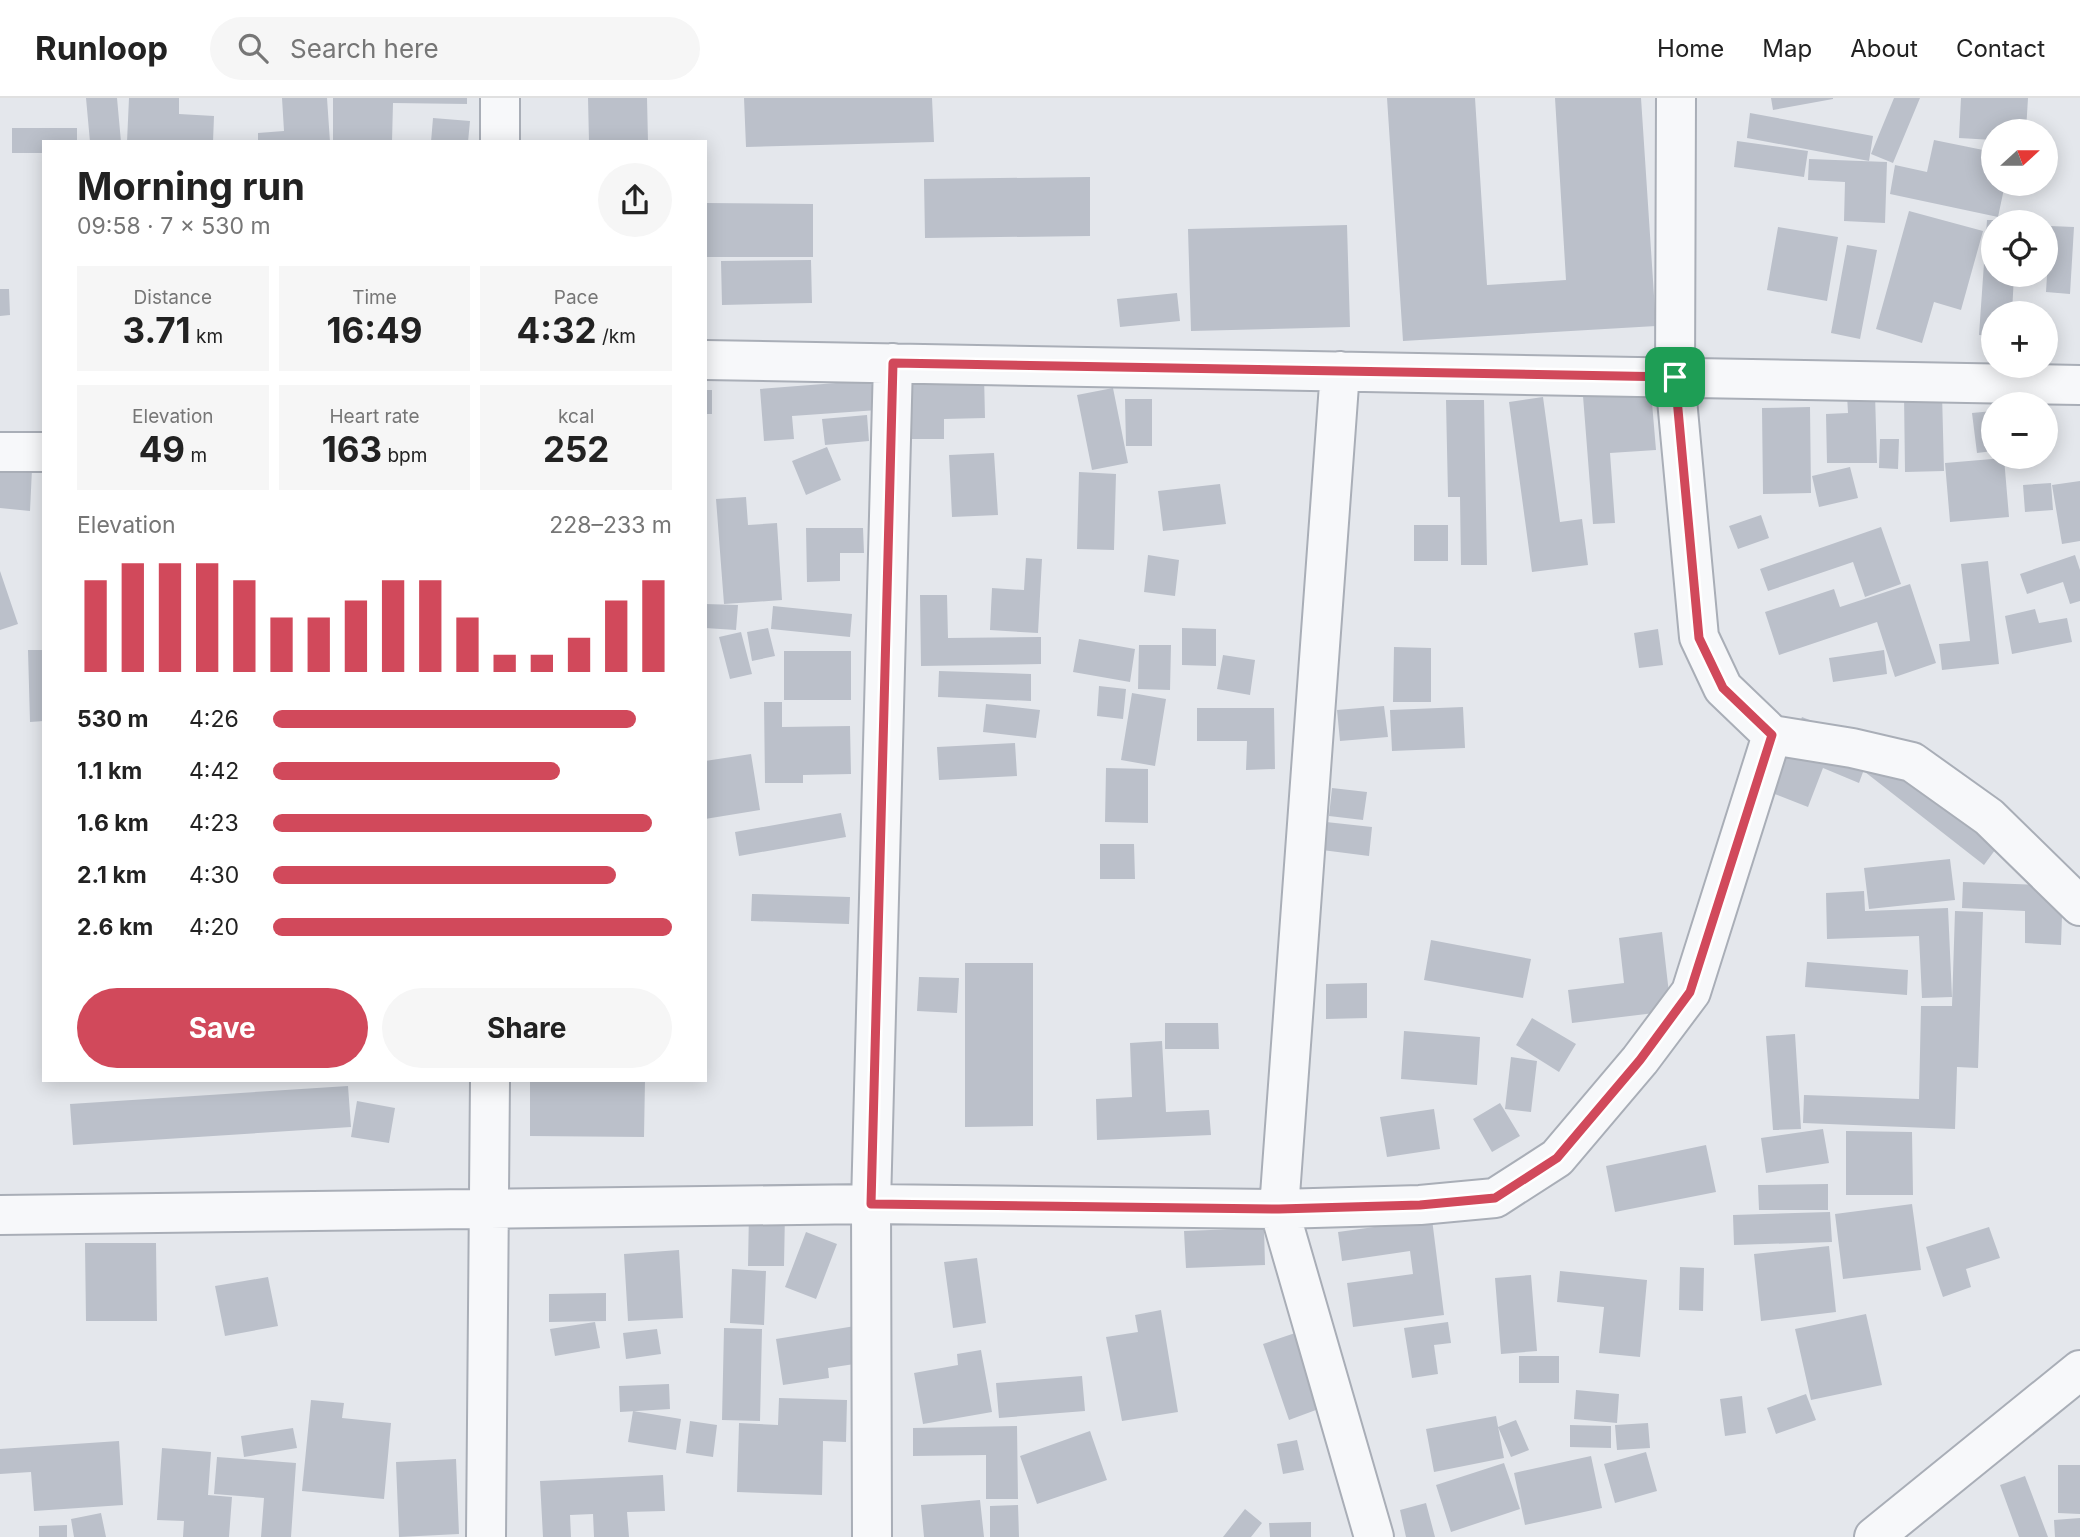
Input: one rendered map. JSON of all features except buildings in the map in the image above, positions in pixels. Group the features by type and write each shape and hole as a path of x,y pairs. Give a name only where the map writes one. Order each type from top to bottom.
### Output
{"street":[{"path":"500,98 500,140"},
{"path":"1676,98 1675,377 1699,638 1723,688 1772,735 1852,748 1912,762 1989,817 2080,906"},
{"path":"707,359 2080,385"},
{"path":"872,1537 871,1204 893,363"},
{"path":"1340,371 1279,1209 1374,1537"},
{"path":"0,452 42,452"},
{"path":"0,1215 871,1204 1279,1209 1420,1205 1495,1198 1557,1158 1640,1060 1690,992 1772,735"},
{"path":"485,1537 490,1082"},
{"path":"1874,1537 2080,1370"}],"route":[{"path":"893,363 1675,377 1699,638 1723,688 1772,735 1690,992 1640,1060 1557,1158 1495,1198 1420,1205 1279,1209 871,1204 893,363"}]}
